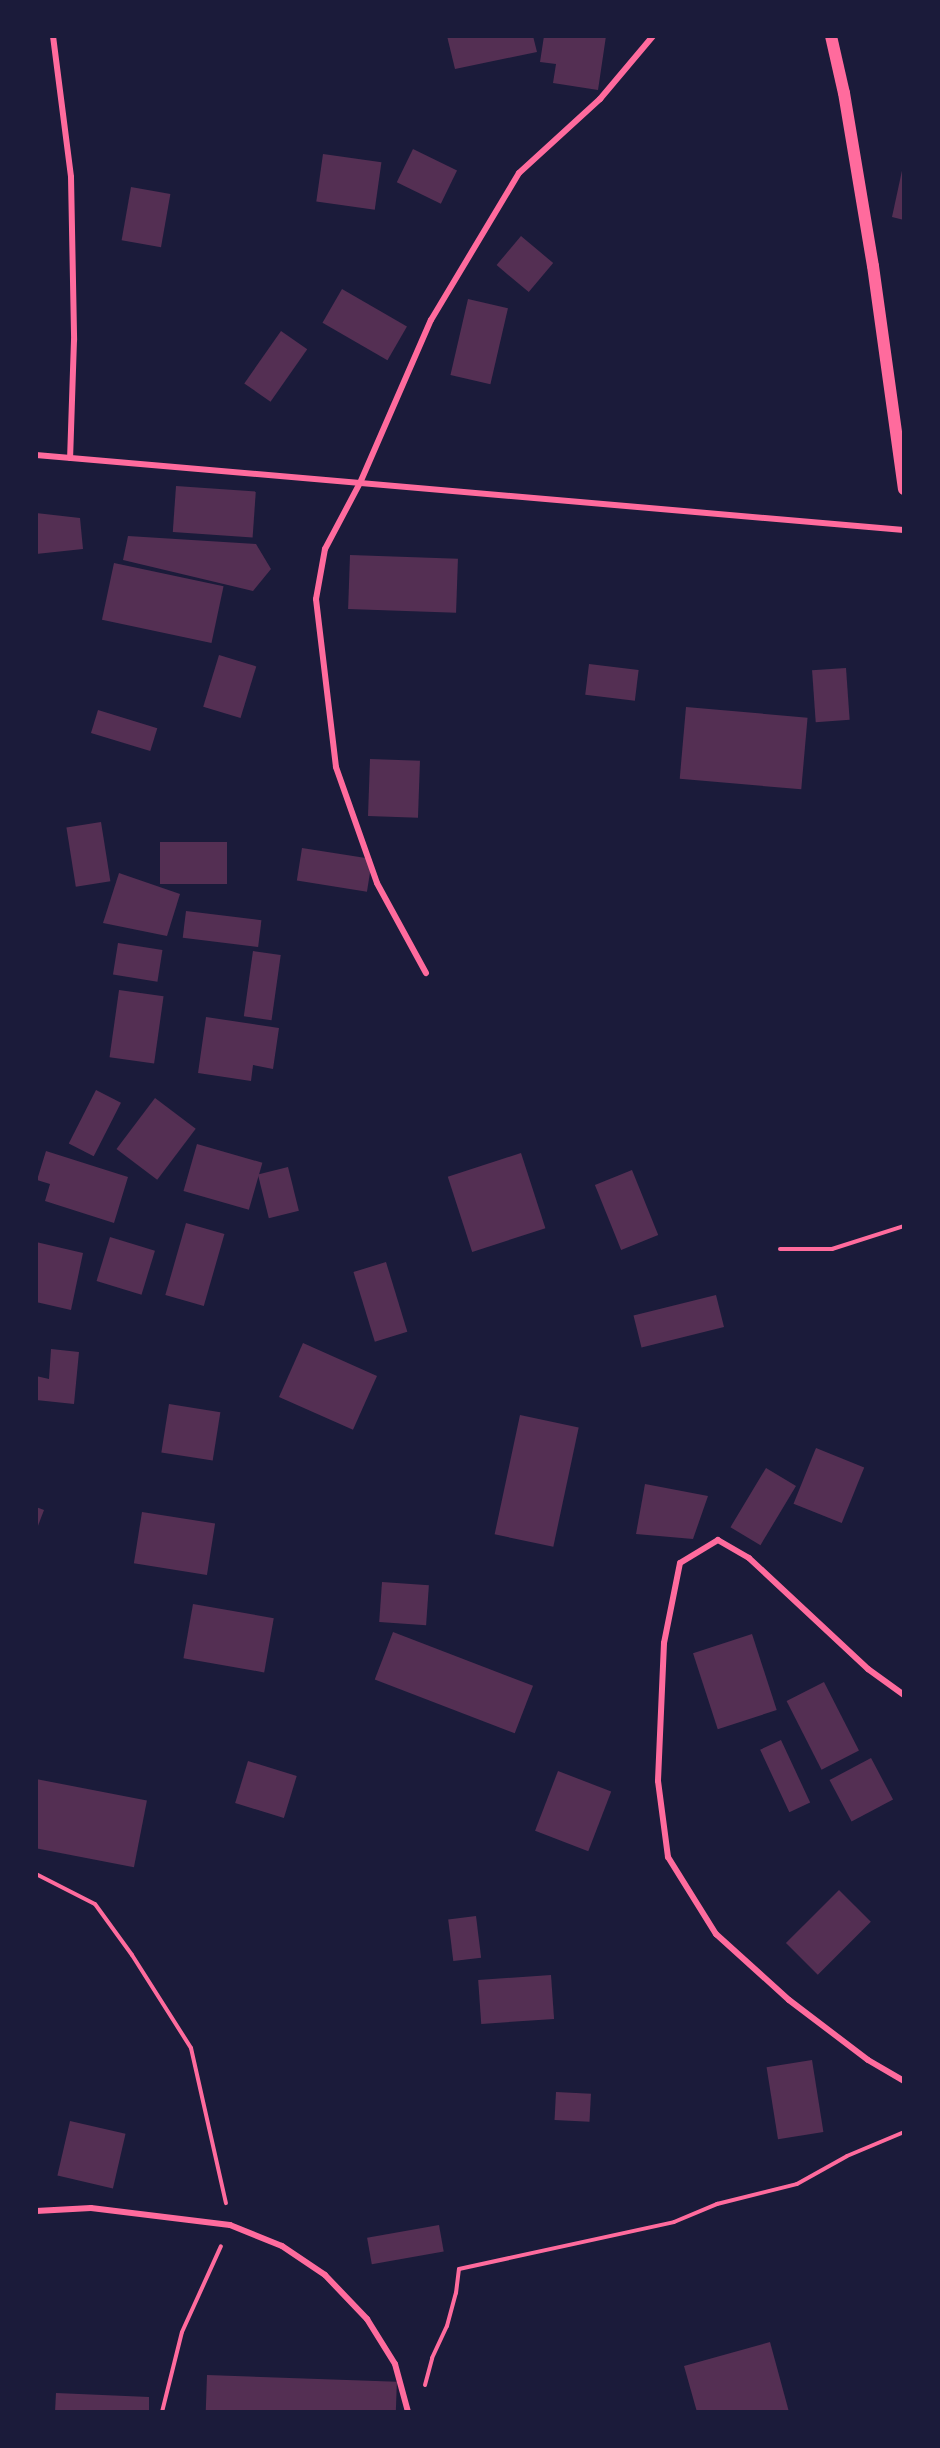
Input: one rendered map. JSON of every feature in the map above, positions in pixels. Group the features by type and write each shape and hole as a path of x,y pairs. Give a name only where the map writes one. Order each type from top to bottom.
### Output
{"main road":[{"path":"831,36 844,93 873,266 904,489"}],"street":[{"path":"53,36 71,177 74,340 70,458"},
{"path":"426,974 377,883 336,767 316,599 325,549 360,483 431,320 519,173 600,99 652,36"},
{"path":"36,455 904,530"},
{"path":"904,1695 868,1669 749,1558 718,1540 680,1563 664,1643 659,1770 668,1857 716,1934 789,2000 868,2060 904,2081"},
{"path":"36,2211 91,2208 230,2225 282,2246 326,2275 367,2319 395,2364 408,2412"}],"path":[{"path":"780,1249 832,1249 904,1226"},
{"path":"36,1874 95,1904 132,1955 191,2048 230,2225 182,2332 162,2412"},
{"path":"424,2388 432,2358 447,2326 456,2292 459,2269 674,2222 717,2204 797,2184 847,2156 904,2132"}],"building":[{"path":"447,36 533,36 537,52 455,69"},
{"path":"544,36 606,36 598,90 553,83 556,64 540,62"},
{"path":"413,149 457,170 441,204 397,182"},
{"path":"323,154 381,162 375,210 316,202"},
{"path":"904,166 904,220 892,217"},
{"path":"131,187 170,194 161,247 122,240"},
{"path":"521,236 553,263 529,292 497,265"},
{"path":"342,289 407,326 387,360 322,323"},
{"path":"468,299 508,308 490,384 450,375"},
{"path":"281,331 307,349 271,402 244,383"},
{"path":"176,486 256,492 253,537 173,532"},
{"path":"36,513 80,518 83,549 36,554"},
{"path":"128,536 256,544 271,569 253,591 123,560"},
{"path":"350,555 458,559 456,613 348,609"},
{"path":"114,563 224,586 211,643 102,620"},
{"path":"219,655 256,666 241,718 203,707"},
{"path":"589,664 639,670 635,701 585,695"},
{"path":"846,668 850,720 816,722 812,670"},
{"path":"686,707 808,718 801,789 680,779"},
{"path":"98,710 157,728 150,751 91,733"},
{"path":"370,759 420,761 418,818 368,816"},
{"path":"101,822 110,881 76,887 66,827"},
{"path":"160,842 227,842 227,884 160,884"},
{"path":"302,848 372,859 367,892 297,881"},
{"path":"119,873 180,894 167,936 103,923"},
{"path":"186,911 261,920 258,947 183,938"},
{"path":"118,943 162,950 157,982 113,975"},
{"path":"253,951 281,955 272,1020 244,1016"},
{"path":"119,990 164,996 154,1064 110,1057"},
{"path":"206,1017 279,1028 273,1069 253,1065 251,1081 198,1073"},
{"path":"96,1090 121,1103 94,1156 69,1143"},
{"path":"155,1098 196,1129 157,1180 116,1149"},
{"path":"197,1144 262,1163 249,1210 183,1191"},
{"path":"46,1151 128,1177 114,1223 45,1201 50,1184 37,1180"},
{"path":"521,1153 545,1228 472,1252 448,1177"},
{"path":"288,1167 299,1211 269,1218 258,1174"},
{"path":"632,1170 658,1235 621,1250 595,1185"},
{"path":"186,1223 224,1234 204,1306 165,1295"},
{"path":"110,1237 155,1251 141,1295 97,1281"},
{"path":"36,1242 83,1253 71,1310 36,1302"},
{"path":"386,1262 407,1332 375,1342 353,1272"},
{"path":"716,1295 724,1327 642,1348 634,1316"},
{"path":"303,1343 377,1376 353,1430 279,1397"},
{"path":"51,1349 79,1352 74,1404 36,1400 36,1376 49,1379"},
{"path":"169,1404 220,1412 213,1461 161,1452"},
{"path":"520,1415 579,1427 553,1547 495,1534"},
{"path":"816,1448 864,1467 842,1523 794,1504"},
{"path":"766,1468 796,1486 760,1545 730,1527"},
{"path":"645,1484 708,1496 693,1539 636,1534"},
{"path":"36,1507 44,1510 36,1531"},
{"path":"142,1512 215,1524 207,1575 134,1563"},
{"path":"382,1582 429,1585 426,1625 379,1622"},
{"path":"193,1604 274,1618 264,1672 183,1658"},
{"path":"393,1632 533,1686 515,1733 375,1680"},
{"path":"752,1634 777,1710 718,1729 693,1653"},
{"path":"824,1682 859,1751 822,1770 787,1701"},
{"path":"781,1740 810,1803 789,1812 760,1750"},
{"path":"871,1758 893,1799 852,1822 830,1780"},
{"path":"248,1761 297,1776 284,1818 235,1803"},
{"path":"558,1771 611,1791 588,1851 535,1831"},
{"path":"36,1779 147,1801 134,1867 36,1848"},
{"path":"839,1890 871,1922 818,1975 786,1943"},
{"path":"476,1916 481,1958 453,1961 448,1919"},
{"path":"551,1975 554,2019 481,2024 478,1980"},
{"path":"812,2060 823,2132 778,2139 767,2067"},
{"path":"556,2092 591,2094 589,2122 555,2120"},
{"path":"70,2121 126,2134 113,2188 57,2176"},
{"path":"439,2225 444,2252 372,2264 367,2238"},
{"path":"770,2342 789,2412 697,2412 684,2366"},
{"path":"207,2375 397,2382 396,2412 206,2412"},
{"path":"56,2393 149,2397 149,2412 55,2412"}]}
